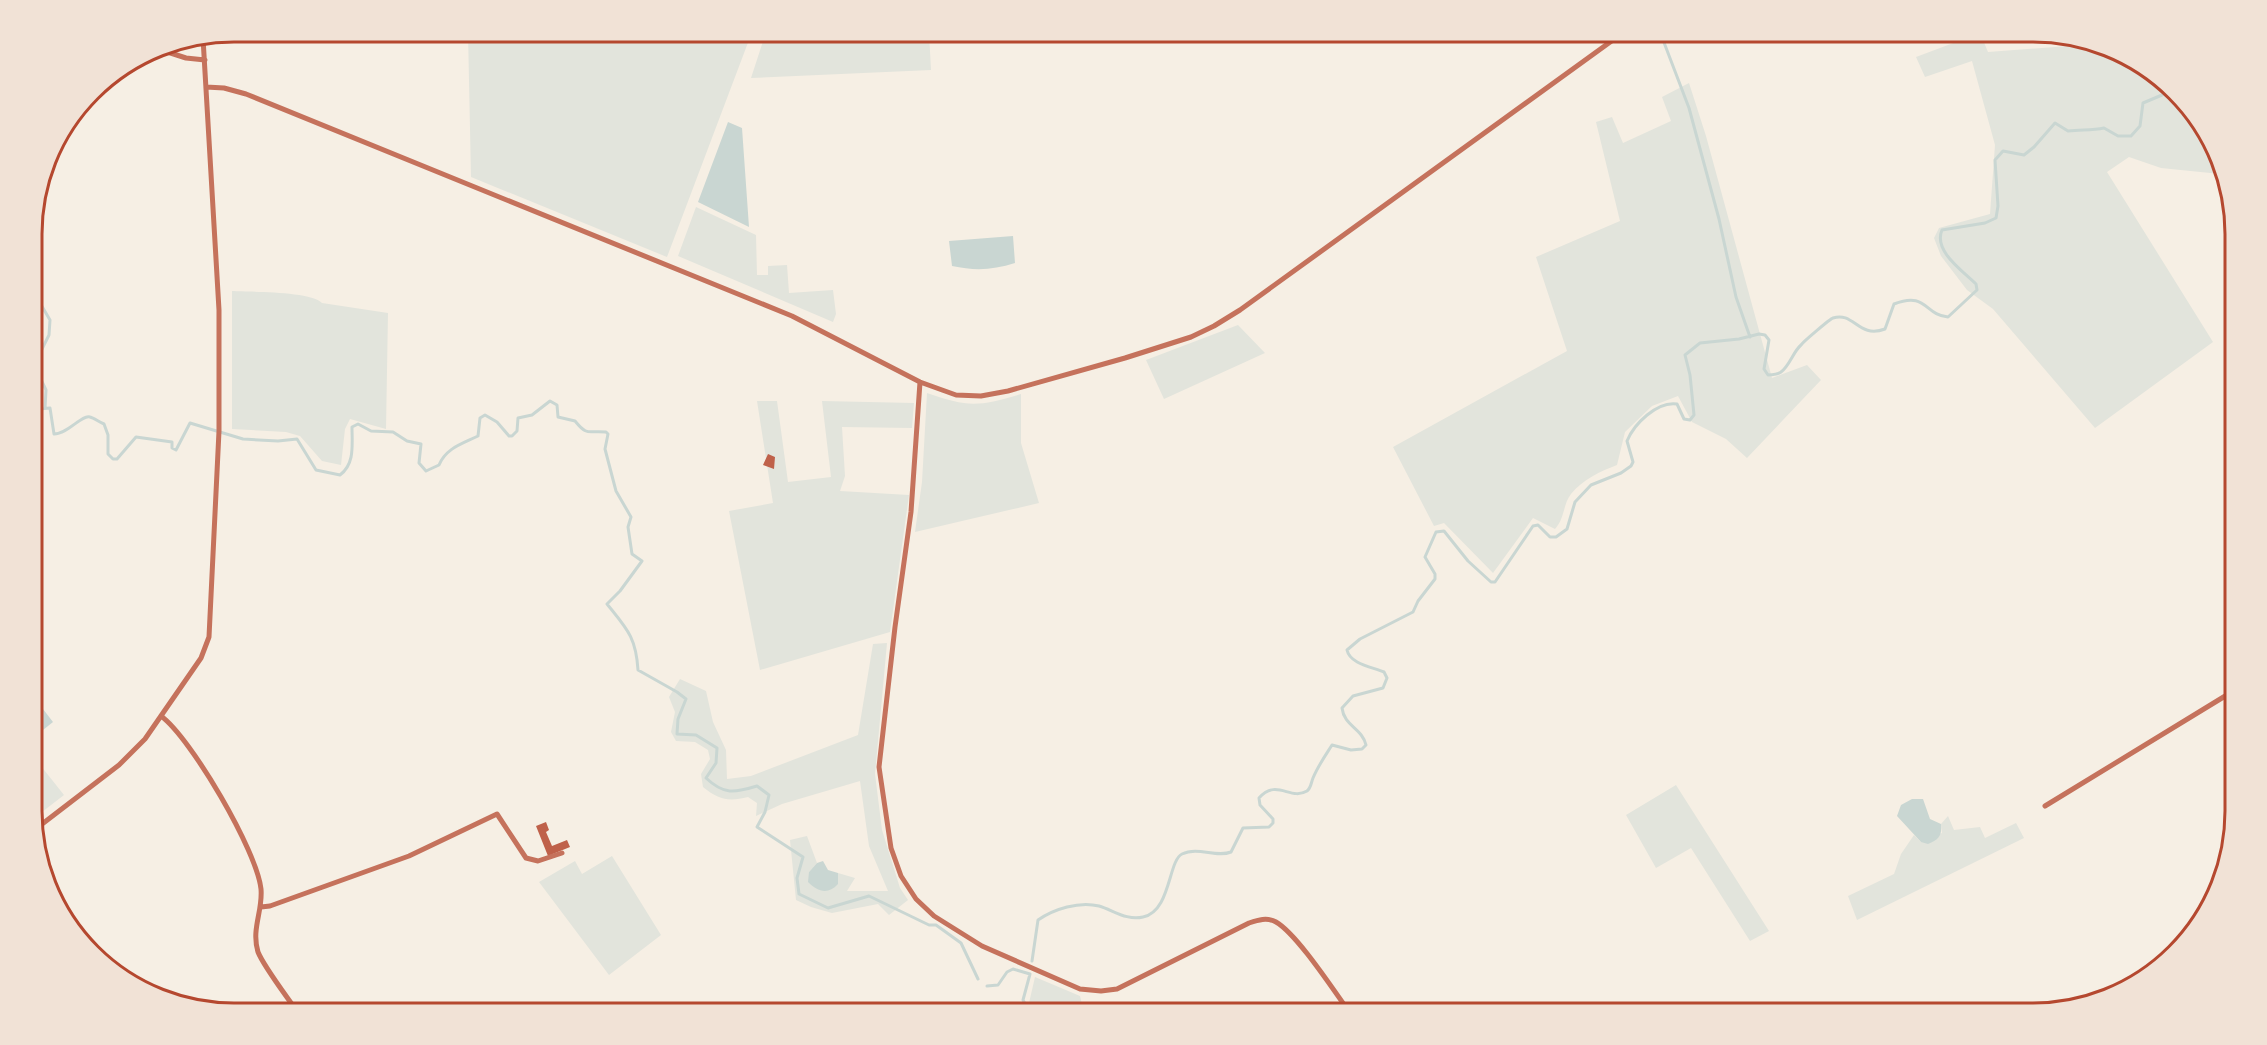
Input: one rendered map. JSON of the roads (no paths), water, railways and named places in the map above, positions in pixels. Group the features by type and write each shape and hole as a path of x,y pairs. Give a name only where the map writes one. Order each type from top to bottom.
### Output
{"street":[{"path":"206,87 224,88 246,94 792,316 920,382 956,395 981,396 1008,391 1191,337 1214,326 1240,310 1610,42"},
{"path":"43,823 131,755 145,739 201,658 209,637 219,430 219,310 204,45"},
{"path":"170,53 186,58 205,60"},
{"path":"920,382 911,512 879,767 889,838 901,876 916,899 934,916 982,946 1080,989 1101,991 1117,989 1249,923 1262,919 1274,921 1289,932 1342,1003"},
{"path":"2045,806 2225,696"},
{"path":"161,716 192,753 221,796 255,865 260,882 261,907 255,929 259,953 291,1003"},
{"path":"261,907 270,906 409,856 497,814 526,858 538,861 562,853"}],"waterway":[{"path":"1664,42 1689,108 1719,219 1736,297 1750,337"},
{"path":"1032,961 1038,920 1051,912 1075,905 1099,906 1131,918 1143,917 1152,913 1159,906 1177,858 1182,854 1194,851 1219,854 1231,852 1243,828 1269,827 1273,823 1273,819 1260,805 1259,798 1266,792 1278,790 1295,794 1307,791 1332,745 1351,750 1362,749 1366,745 1361,735 1346,719 1342,708 1353,696 1383,688 1387,678 1384,672 1352,659 1347,650 1360,639 1413,612 1418,601 1435,579 1435,574 1425,557 1436,532 1444,531 1468,561 1491,582 1495,582 1533,526 1538,525 1550,537 1556,537 1567,529 1575,502 1591,485 1621,473 1631,466 1633,462 1627,441 1630,434 1647,415 1662,406 1677,404 1684,419 1690,420 1694,415 1690,375 1685,355 1700,343 1765,335 1769,340 1764,369 1768,375 1773,375 1784,369 1803,343 1833,318 1846,318 1868,331 1885,329 1894,304 1913,300 1948,317 1977,290 1976,284 1945,253 1940,238 1942,230 1985,223 1996,218 1998,206 1995,160 2003,151 2024,155 2055,123 2068,131 2104,128 2118,136 2131,136 2140,126 2143,103 2163,93"},
{"path":"42,306 50,320 49,335 42,349"},
{"path":"42,382 46,390 45,408"},
{"path":"42,409 50,408 54,434 64,431 87,417 104,424 108,435 108,454 113,459 117,459 136,437 172,442 172,448 176,450 190,423 243,439 278,441 297,439 316,470 340,475 345,471 350,460 352,427 358,424 371,431 393,432 407,441 421,444 419,463 426,471 439,465 446,454 455,447 478,436 480,418 485,415 497,422 509,436 512,436 517,431 518,418 532,415 550,401 557,405 558,417 575,421 589,432 606,432 608,434 605,449 616,491 631,517 628,527 632,554 642,561 620,591 607,604 633,641 638,670 686,699 678,719 677,734 696,735 717,748 716,763 706,778 724,790 736,791 757,786 769,795 765,812 757,827 803,857 797,878 799,894 828,908 869,896 929,925 936,925 961,943 978,979"},
{"path":"987,986 998,985 1007,972 1013,969 1030,974 1023,1000 1025,1003"}]}
